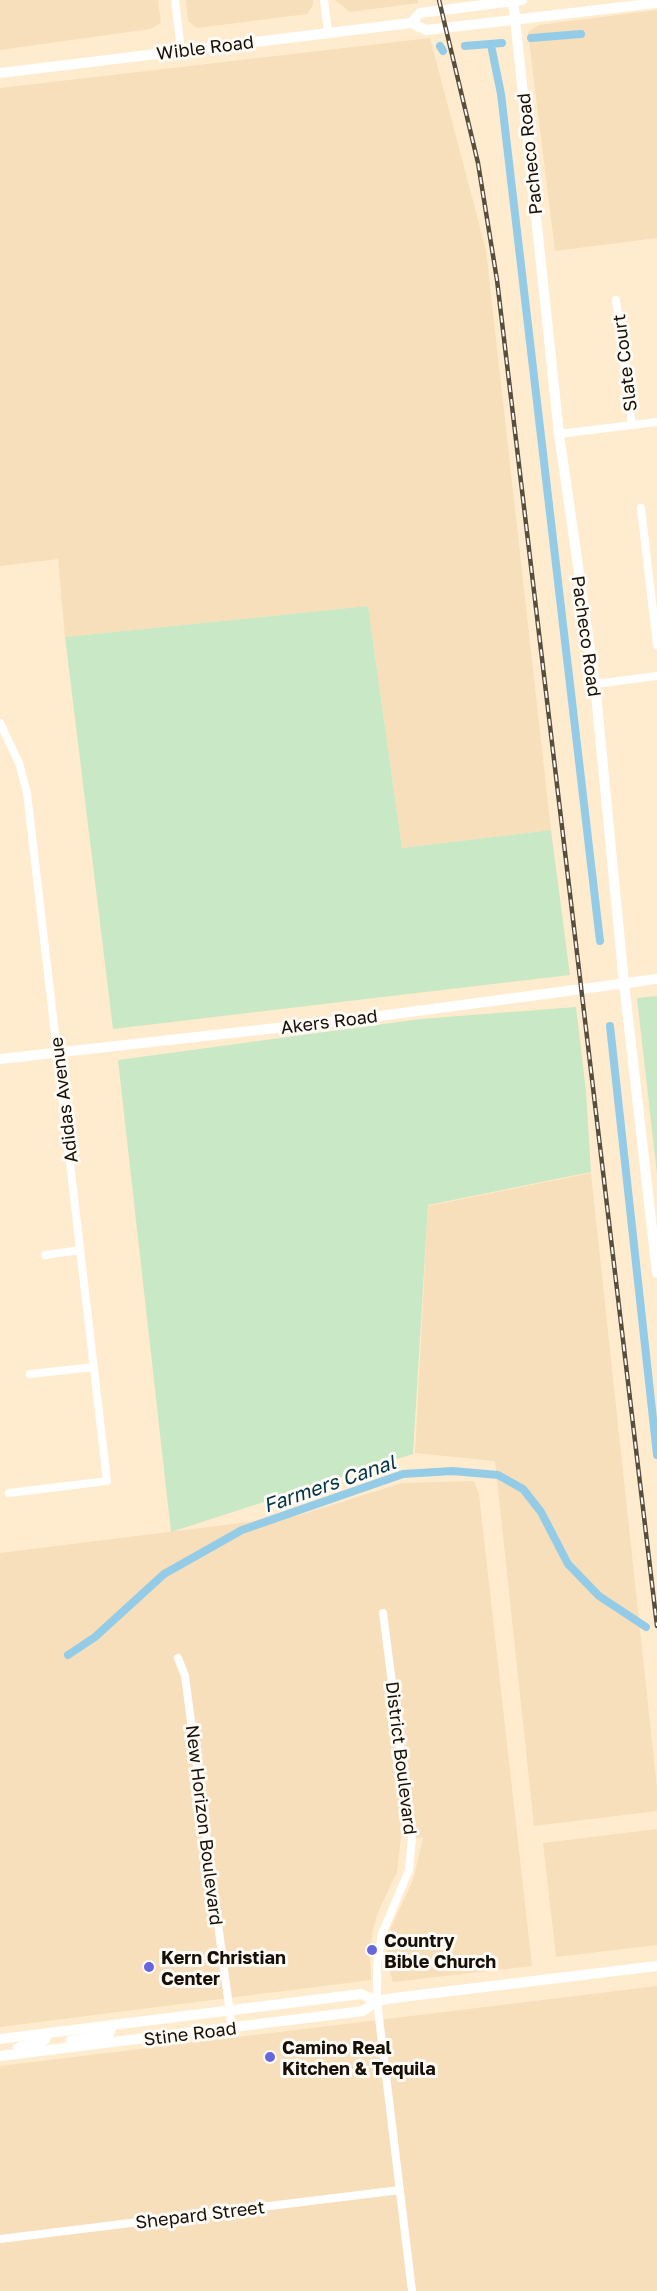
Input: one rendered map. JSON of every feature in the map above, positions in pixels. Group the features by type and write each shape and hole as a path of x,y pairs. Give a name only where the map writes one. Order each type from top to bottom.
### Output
{"street":[{"path":"175,0 181,50"},
{"path":"324,0 328,32"},
{"name":"Wible Road","path":"411,24 420,13 516,0"},
{"name":"Pacheco Road","path":"516,0 514,19 559,434 595,684 624,983 657,1273"},
{"name":"Wible Road","path":"0,73 328,32 411,24 426,30 657,3"},
{"name":"Slate Court","path":"616,300 632,425"},
{"path":"559,434 657,422"},
{"path":"641,508 657,645"},
{"path":"595,684 657,676"},
{"name":"Adidas Avenue","path":"0,723 19,763 27,793 107,1481 9,1493"},
{"name":"Akers Road","path":"0,1059 365,1017 657,979"},
{"path":"45,1255 80,1250"},
{"path":"30,1374 94,1366"},
{"name":"District Boulevard","path":"383,1613 412,1838 409,1870 379,1946 377,2001 412,2291"},
{"name":"New Horizon Boulevard","path":"178,1658 185,1676 232,2029"},
{"name":"Stine Road","path":"0,2055 232,2029 363,2011 377,2001 657,1966"},
{"name":"Stine Road","path":"0,2039 361,1994 377,2001"},
{"path":"51,2050 66,2041 109,2035 112,2025"},
{"path":"0,2055 45,2040 47,2033"},
{"name":"Shepard Street","path":"0,2239 400,2190"}],"shaded area":[{"path":"0,0 158,0 161,23 150,29 0,50"},
{"path":"186,0 313,0 313,5 307,14 197,28 188,21"},
{"path":"335,0 418,0 418,3 350,12"},
{"path":"657,10 657,238 555,251 528,32 539,25"},
{"path":"430,38 486,250 551,830 402,848 368,606 65,637 58,559 0,566 0,88"},
{"path":"591,1173 657,1788 657,1811 534,1826 495,1461 415,1453 428,1206"},
{"path":"474,1481 479,1494 532,1966 393,1982 387,1962 389,1932 413,1880 423,1838 401,1837 397,1872 379,1910 372,1933 371,1980 0,2027 0,1553 297,1516 402,1483"},
{"path":"657,1829 657,1945 556,1957 543,1843"},
{"path":"657,1986 657,2291 0,2291 0,2066"}],"green space":[{"path":"368,606 402,848 551,830 570,975 113,1029 65,637"},
{"path":"657,996 657,1174 637,998"},
{"path":"576,1007 586,1091 591,1172 428,1205 413,1454 171,1532 118,1060 421,1019"}],"waterway":[{"path":"531,38 581,34"},
{"path":"465,46 502,43"},
{"path":"491,45 501,94 600,941"},
{"path":"440,46 443,51"},
{"path":"610,1026 657,1455"},
{"name":"Farmers Canal","path":"68,1655 95,1637 164,1574 242,1530 403,1474 452,1471 498,1475 523,1489 541,1512 568,1564 599,1596 646,1627"}],"railway":[{"path":"439,0 478,163 497,280 657,1626"}],"place":[{"name":"Country Bible Church","path":"372,1950"},
{"name":"Kern Christian Center","path":"149,1967"},
{"name":"Camino Real Kitchen & Tequila","path":"270,2057"}]}
